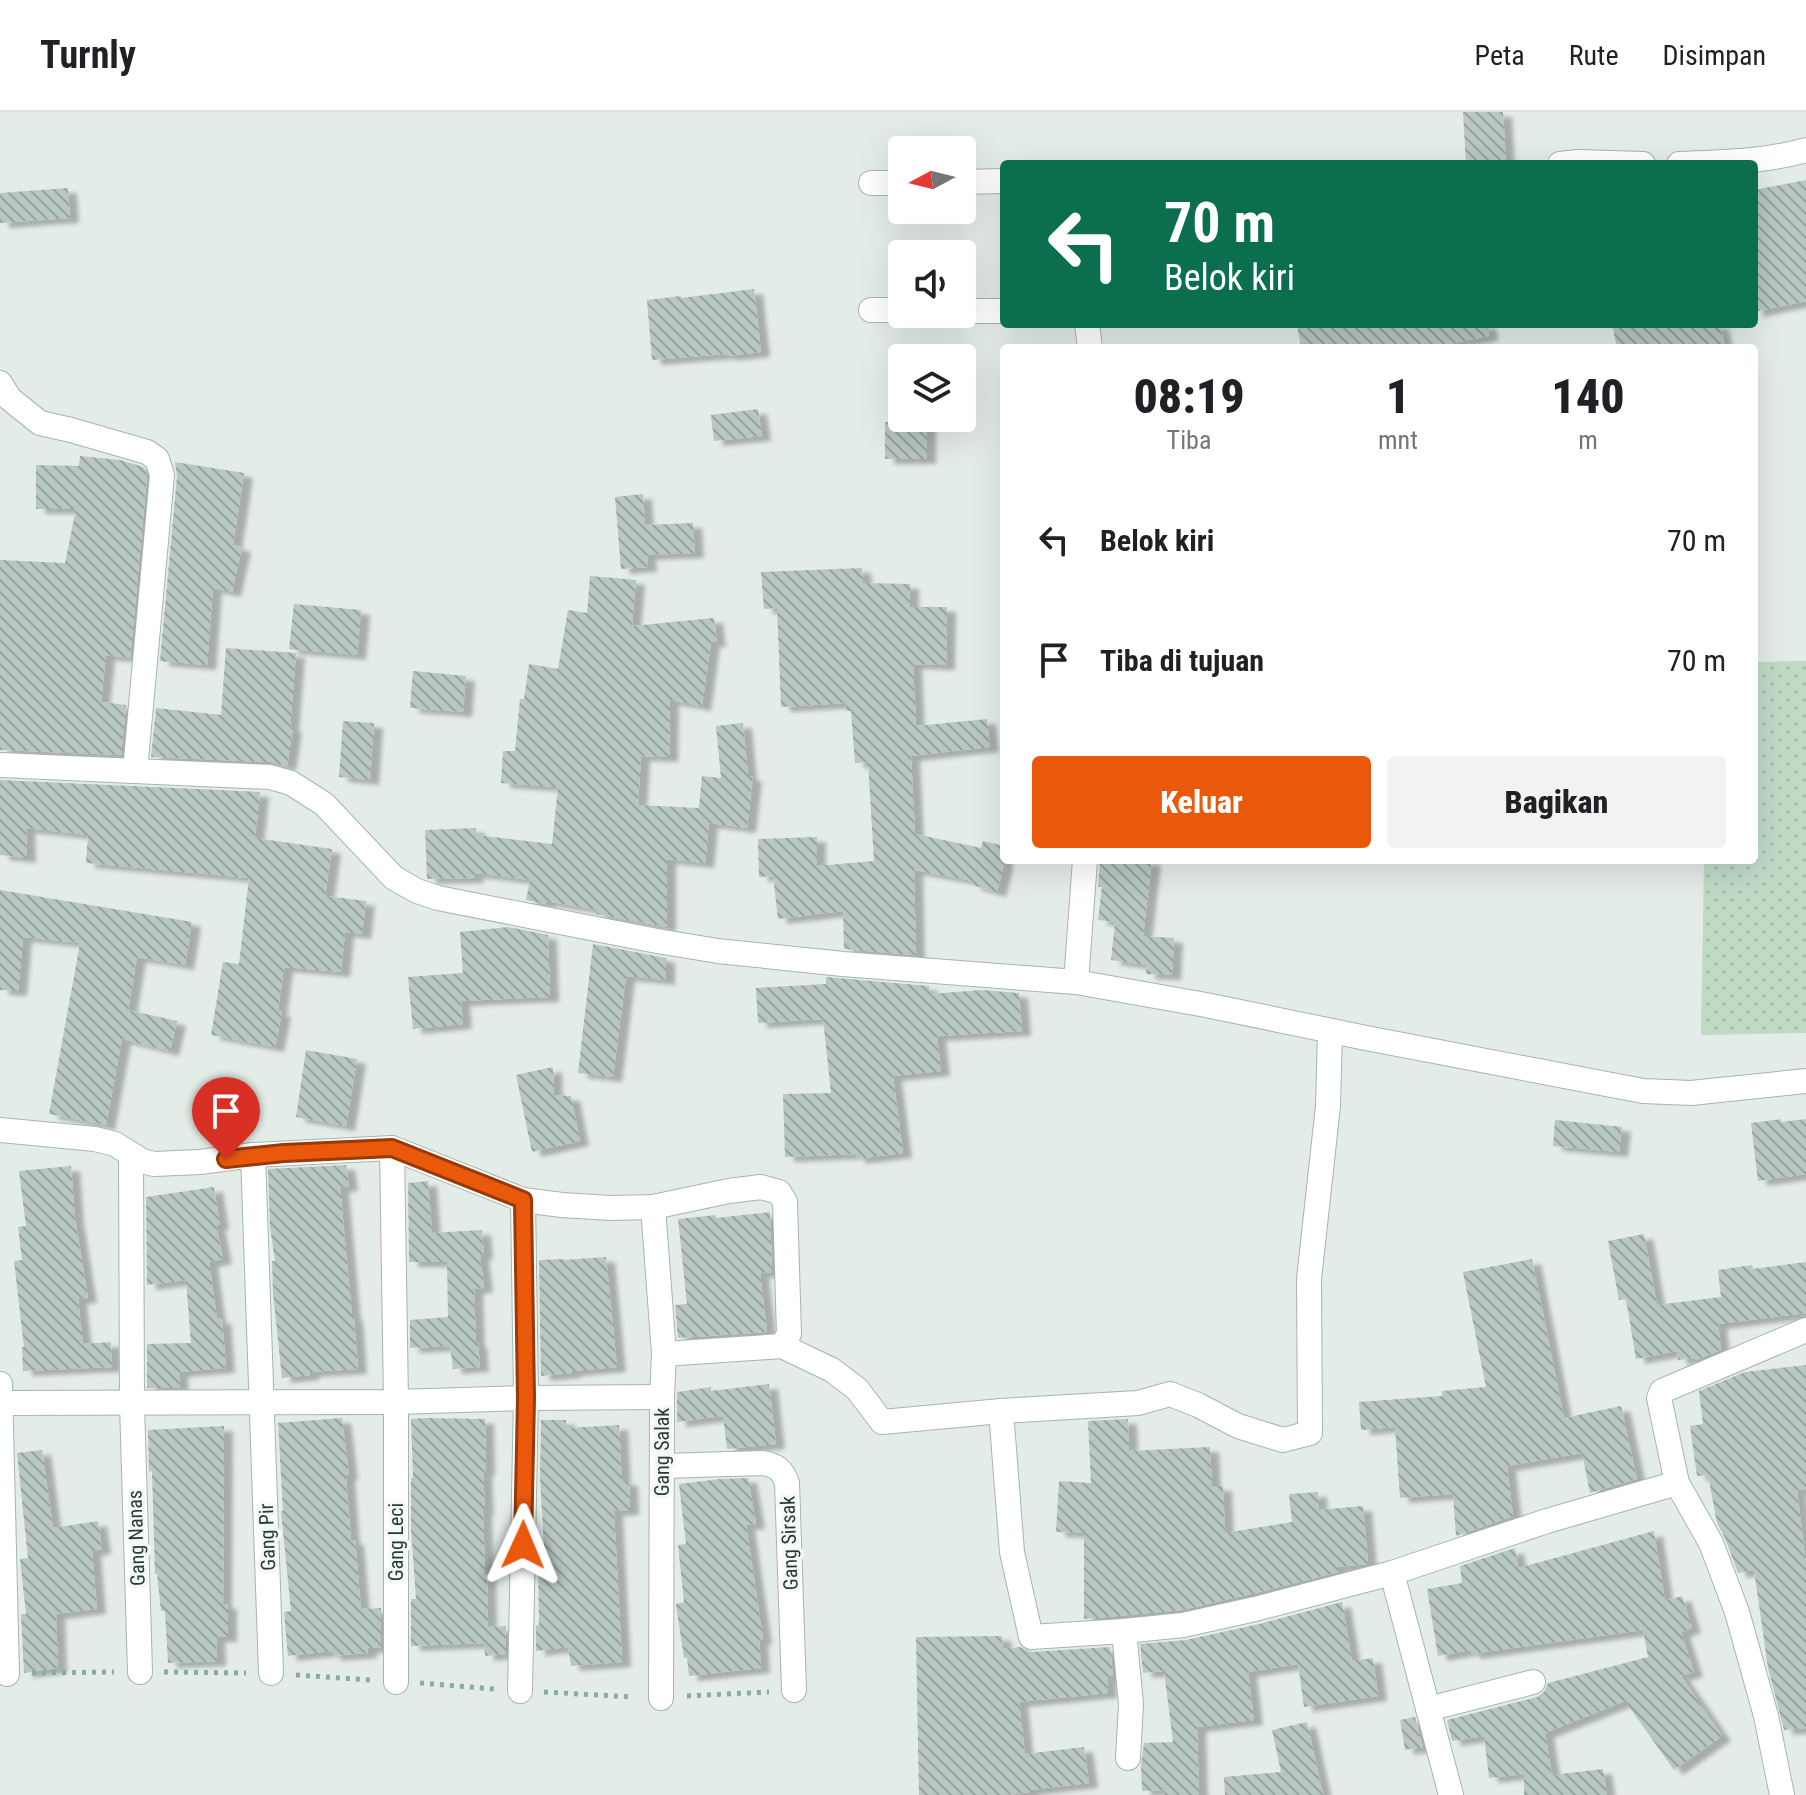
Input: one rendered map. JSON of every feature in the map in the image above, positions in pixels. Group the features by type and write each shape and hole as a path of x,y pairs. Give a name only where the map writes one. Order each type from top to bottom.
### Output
{"street":[{"path":"1755,160 1806,150"},
{"path":"976,182 1000,181"},
{"path":"871,183 888,183"},
{"path":"871,310 888,310"},
{"path":"976,311 1000,311"},
{"path":"0,383 10,399 40,423 147,452 157,459 162,475 135,771"},
{"path":"0,765 270,777 291,783 324,804 394,878 417,891 438,898 657,941 718,951 843,964 1076,982 1643,1091 1691,1093 1806,1081"},
{"path":"1076,982 1085,864"},
{"path":"664,1354 782,1346 832,1370 857,1389 882,1422 1138,1403 1170,1394 1238,1426 1283,1440 1310,1433 1309,1279 1328,1106 1330,1031"},
{"path":"0,1130 95,1139 115,1144 142,1161 171,1165 253,1155 392,1148 523,1200 562,1205 653,1207 761,1187 779,1192 785,1202 789,1334 782,1346"},
{"name":"Gang Leci","path":"392,1148 396,1682"},
{"name":"Gang Nanas","path":"131,1155 132,1404 140,1672"},
{"name":"Gang Pir","path":"253,1155 271,1673"},
{"path":"520,1691 526,1398 523,1200"},
{"name":"Gang Salak","path":"653,1207 664,1354 661,1698"},
{"path":"1782,1795 1766,1716 1737,1612 1711,1543 1677,1483 1659,1398 1662,1391 1806,1330"},
{"path":"0,1384 7,1674"},
{"path":"0,1403 396,1402 662,1397"},
{"path":"1001,1411 1012,1552 1031,1637 1183,1625 1255,1609 1392,1573 1547,1521 1677,1483"},
{"name":"Gang Sirsak","path":"662,1466 763,1463 777,1466 783,1472 787,1483 794,1690"},
{"path":"1392,1573 1451,1795"},
{"path":"1124,1631 1131,1704 1128,1758"},
{"path":"1428,1709 1533,1682"}],"green space":[{"path":"1806,661 1806,1033 1701,1035 1704,864 1758,864 1758,662"}],"building":[{"path":"1463,112 1503,112 1506,160 1466,160"},
{"path":"1806,180 1806,301 1758,311 1758,189"},
{"path":"68,188 70,218 0,223 0,193"},
{"path":"754,289 761,352 652,360 647,300"},
{"path":"1298,328 1488,328 1489,336 1448,344 1300,344"},
{"path":"1613,328 1721,328 1724,344 1616,344"},
{"path":"758,409 762,436 714,441 711,415"},
{"path":"885,422 888,422 888,432 927,432 927,459 885,459"},
{"path":"80,456 120,460 140,466 147,477 130,658 106,655 101,702 126,705 121,755 0,750 0,560 65,563 76,509 36,509 36,465 79,466"},
{"path":"175,462 244,473 233,545 242,547 232,592 213,588 207,665 160,661 177,476"},
{"path":"643,494 645,525 693,523 695,553 647,555 648,567 621,569 615,497"},
{"path":"862,568 863,583 910,584 910,607 947,607 946,665 913,664 916,726 987,719 990,747 911,756 915,834 981,848 983,841 1000,845 1000,864 1004,865 997,892 972,885 973,881 914,870 916,955 844,949 843,911 778,919 773,876 759,877 758,839 817,837 817,866 874,861 868,762 855,763 851,711 846,711 846,703 781,707 777,608 764,609 761,572"},
{"path":"590,576 636,580 632,626 714,618 717,642 711,642 702,706 670,700 669,757 641,756 638,805 699,808 702,776 721,778 716,726 743,723 748,776 753,777 747,828 709,823 705,863 667,859 667,927 596,914 597,910 526,900 530,880 475,873 474,878 427,879 425,830 476,828 476,835 552,844 558,787 501,783 503,751 515,751 520,699 524,699 529,664 558,669 568,610 587,613"},
{"path":"294,604 361,610 357,655 289,649"},
{"path":"226,648 296,653 290,727 293,728 287,766 271,762 151,757 156,708 221,715"},
{"path":"413,671 466,676 463,712 410,708"},
{"path":"343,721 374,723 370,780 339,777"},
{"path":"0,780 260,792 255,838 332,849 325,896 366,901 362,934 345,932 341,972 284,967 278,1011 282,1012 275,1047 211,1035 223,962 239,964 249,878 86,863 88,835 26,828 27,858 0,855"},
{"path":"1100,864 1152,864 1143,936 1174,938 1172,975 1146,974 1147,965 1111,960 1115,922 1098,920 1102,887 1098,887"},
{"path":"0,890 192,922 185,965 137,957 128,1010 177,1021 170,1051 122,1039 106,1125 49,1114 80,943 23,937 18,991 0,990"},
{"path":"508,927 548,935 550,997 461,1001 463,1024 413,1029 408,977 463,973 460,932"},
{"path":"593,944 666,958 666,980 626,976 613,1077 578,1073"},
{"path":"826,977 929,986 930,994 982,990 1019,993 1022,1031 937,1036 941,1071 893,1076 903,1153 856,1159 856,1154 785,1157 783,1094 831,1093 823,1019 758,1023 756,988 826,984"},
{"path":"306,1050 357,1059 346,1126 296,1117"},
{"path":"553,1067 554,1095 571,1096 580,1141 532,1152 516,1075"},
{"path":"1781,1119 1781,1122 1806,1119 1806,1174 1758,1181 1751,1123"},
{"path":"1555,1120 1622,1127 1619,1152 1553,1146"},
{"path":"346,1165 349,1186 340,1187 358,1369 310,1372 310,1375 282,1378 273,1293 272,1261 275,1261 270,1227 268,1169"},
{"path":"71,1166 75,1219 88,1298 78,1299 83,1344 111,1342 112,1367 23,1371 24,1347 14,1261 22,1260 18,1227 26,1226 19,1171"},
{"path":"428,1181 432,1233 482,1230 484,1254 480,1255 484,1288 474,1289 480,1367 453,1369 450,1346 410,1348 410,1320 448,1317 447,1262 409,1262 408,1183"},
{"path":"214,1187 220,1225 216,1225 223,1259 209,1262 217,1319 222,1318 226,1368 179,1372 180,1388 147,1388 147,1344 191,1343 186,1280 147,1285 146,1197"},
{"path":"770,1212 772,1272 760,1273 767,1332 678,1338 675,1305 687,1304 678,1219"},
{"path":"1644,1234 1657,1305 1721,1297 1718,1270 1806,1262 1806,1313 1718,1324 1721,1350 1696,1360 1678,1360 1677,1351 1636,1359 1626,1299 1619,1300 1608,1241"},
{"path":"606,1257 617,1367 541,1376 539,1260"},
{"path":"1532,1259 1564,1418 1621,1406 1637,1479 1590,1493 1582,1453 1507,1466 1513,1516 1456,1536 1453,1494 1400,1498 1395,1427 1361,1430 1359,1402 1442,1396 1442,1391 1486,1387 1463,1272"},
{"path":"1806,1365 1806,1490 1797,1490 1806,1566 1806,1728 1784,1730 1768,1668 1754,1570 1738,1573 1717,1523 1708,1475 1697,1476 1690,1426 1703,1424 1699,1391 1745,1372"},
{"path":"769,1384 776,1444 727,1449 723,1416 677,1422 677,1392"},
{"path":"342,1418 349,1475 346,1475 351,1540 355,1540 361,1609 381,1608 381,1647 368,1648 368,1653 332,1656 332,1651 288,1656 284,1612 291,1611 281,1511 278,1423"},
{"path":"411,1419 485,1419 483,1511 488,1627 506,1626 506,1654 485,1656 484,1643 411,1646 411,1599 416,1599 411,1529"},
{"path":"1128,1419 1129,1451 1210,1447 1212,1486 1223,1486 1225,1533 1292,1522 1289,1494 1318,1492 1319,1510 1363,1506 1368,1564 1338,1567 1338,1572 1181,1610 1084,1619 1084,1533 1056,1532 1059,1481 1091,1483 1088,1421"},
{"path":"541,1420 566,1420 566,1428 619,1425 622,1481 629,1481 630,1510 614,1511 622,1662 571,1666 568,1647 536,1651 538,1566 545,1565 540,1478"},
{"path":"224,1426 223,1604 228,1604 228,1637 216,1637 217,1661 168,1663 165,1611 161,1611 155,1574 148,1430"},
{"path":"42,1450 53,1528 98,1521 102,1549 92,1551 97,1609 56,1614 58,1668 24,1673 21,1614 26,1614 20,1559 28,1558 17,1453"},
{"path":"748,1478 756,1524 746,1525 763,1639 759,1640 761,1668 689,1676 676,1605 684,1602 678,1545 686,1544 679,1484"},
{"path":"1654,1531 1665,1601 1682,1596 1692,1628 1681,1632 1694,1672 1681,1676 1722,1736 1674,1770 1625,1701 1545,1733 1552,1775 1603,1769 1607,1795 1524,1795 1524,1774 1489,1778 1484,1736 1452,1741 1447,1720 1537,1697 1544,1692 1548,1683 1648,1657 1643,1630 1438,1656 1427,1589 1462,1583 1460,1566 1515,1548 1518,1568"},
{"path":"1342,1602 1352,1661 1373,1658 1378,1696 1304,1707 1298,1664 1248,1672 1254,1720 1197,1727 1199,1795 1165,1795 1165,1790 1142,1791 1144,1743 1173,1742 1164,1671 1143,1673 1140,1644 1186,1640"},
{"path":"1002,1636 1003,1649 1020,1647 1031,1652 1110,1647 1113,1676 1107,1676 1108,1693 1019,1702 1025,1754 1084,1747 1089,1783 1007,1795 919,1795 916,1637"},
{"path":"1415,1717 1423,1747 1405,1750 1400,1720"},
{"path":"1307,1722 1323,1795 1225,1795 1224,1777 1281,1772 1272,1730"}],"route":[{"path":"226,1159 392,1148 523,1200 526,1398 523,1545"}]}
